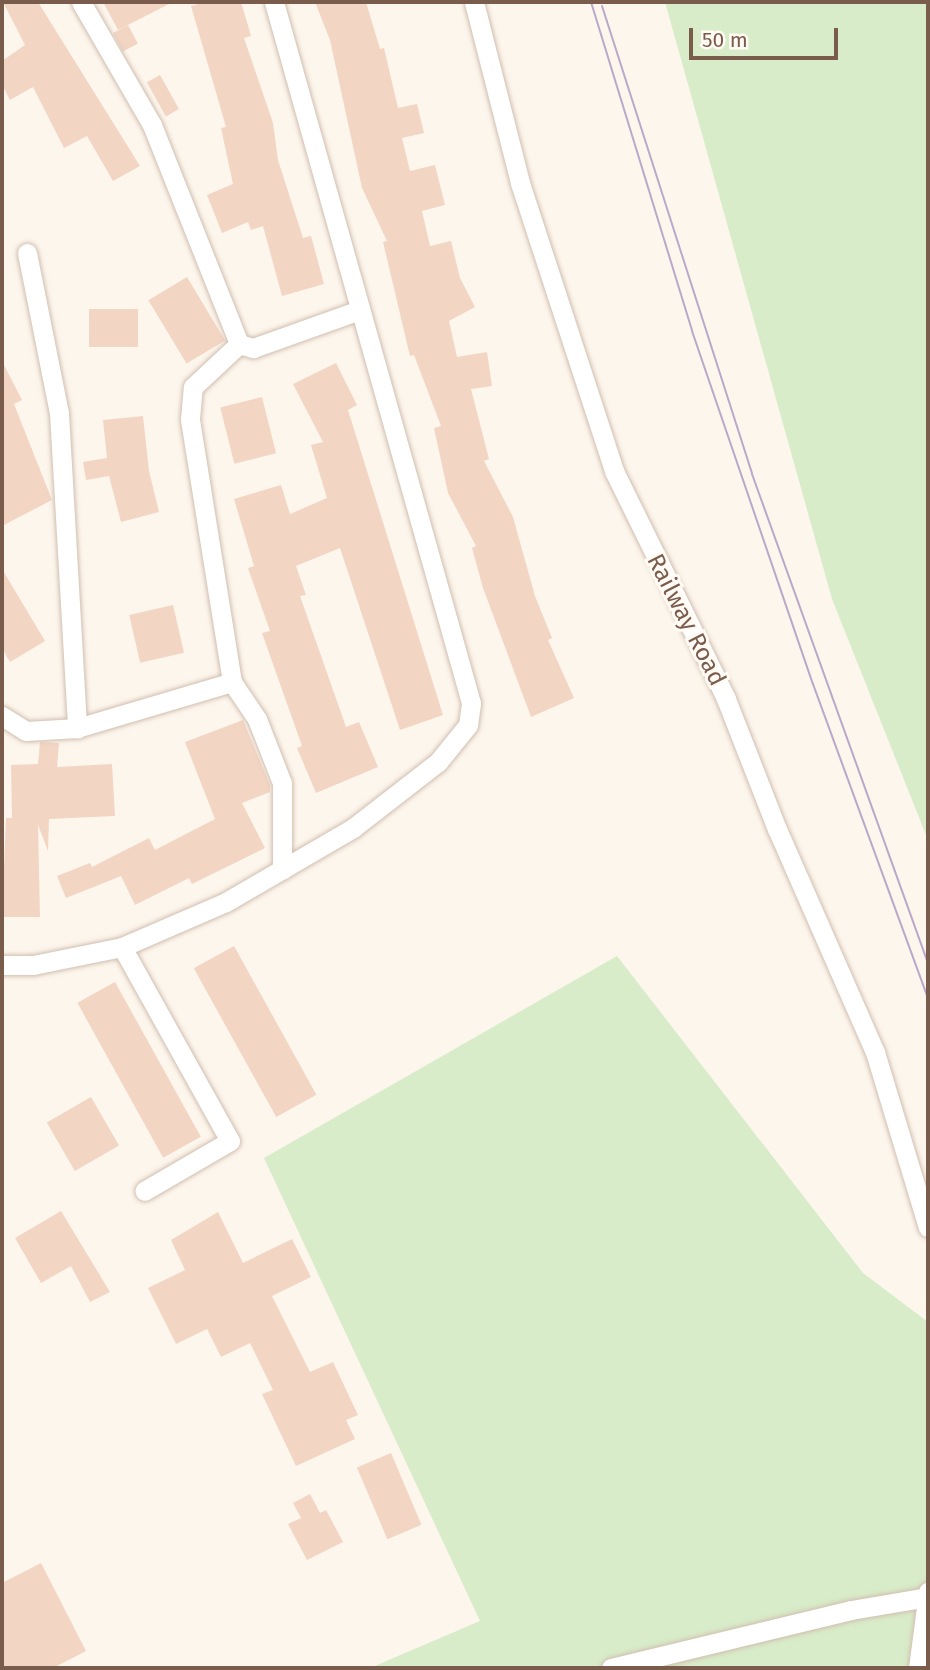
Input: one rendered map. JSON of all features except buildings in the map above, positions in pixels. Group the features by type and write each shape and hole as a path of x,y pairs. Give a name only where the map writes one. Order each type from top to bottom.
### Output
{"street":[{"path":"81,2 152,125 239,344"},
{"path":"2,965 33,965 122,947 226,902 353,828 438,762 460,739 471,703 274,2"},
{"name":"Railway Road","path":"474,2 520,183 614,471 726,699 777,829 876,1052 928,1227"},
{"path":"27,253 59,413 77,728"},
{"path":"239,344 253,348 360,310"},
{"path":"239,344 193,387 190,419 232,682 257,719 282,783 282,870"},
{"path":"2,716 26,731 77,728 232,682"},
{"path":"122,947 230,1141 144,1191"},
{"path":"611,1668 851,1610 927,1595 918,1668"}],"green space":[{"path":"665,2 928,2 928,840 832,599"},
{"path":"617,956 863,1273 928,1322 928,1651 910,1668 370,1668 480,1621 264,1158"}],"tram line":[{"path":"591,2 692,331 813,684 928,998"},
{"path":"602,6 752,474 928,963"}]}
